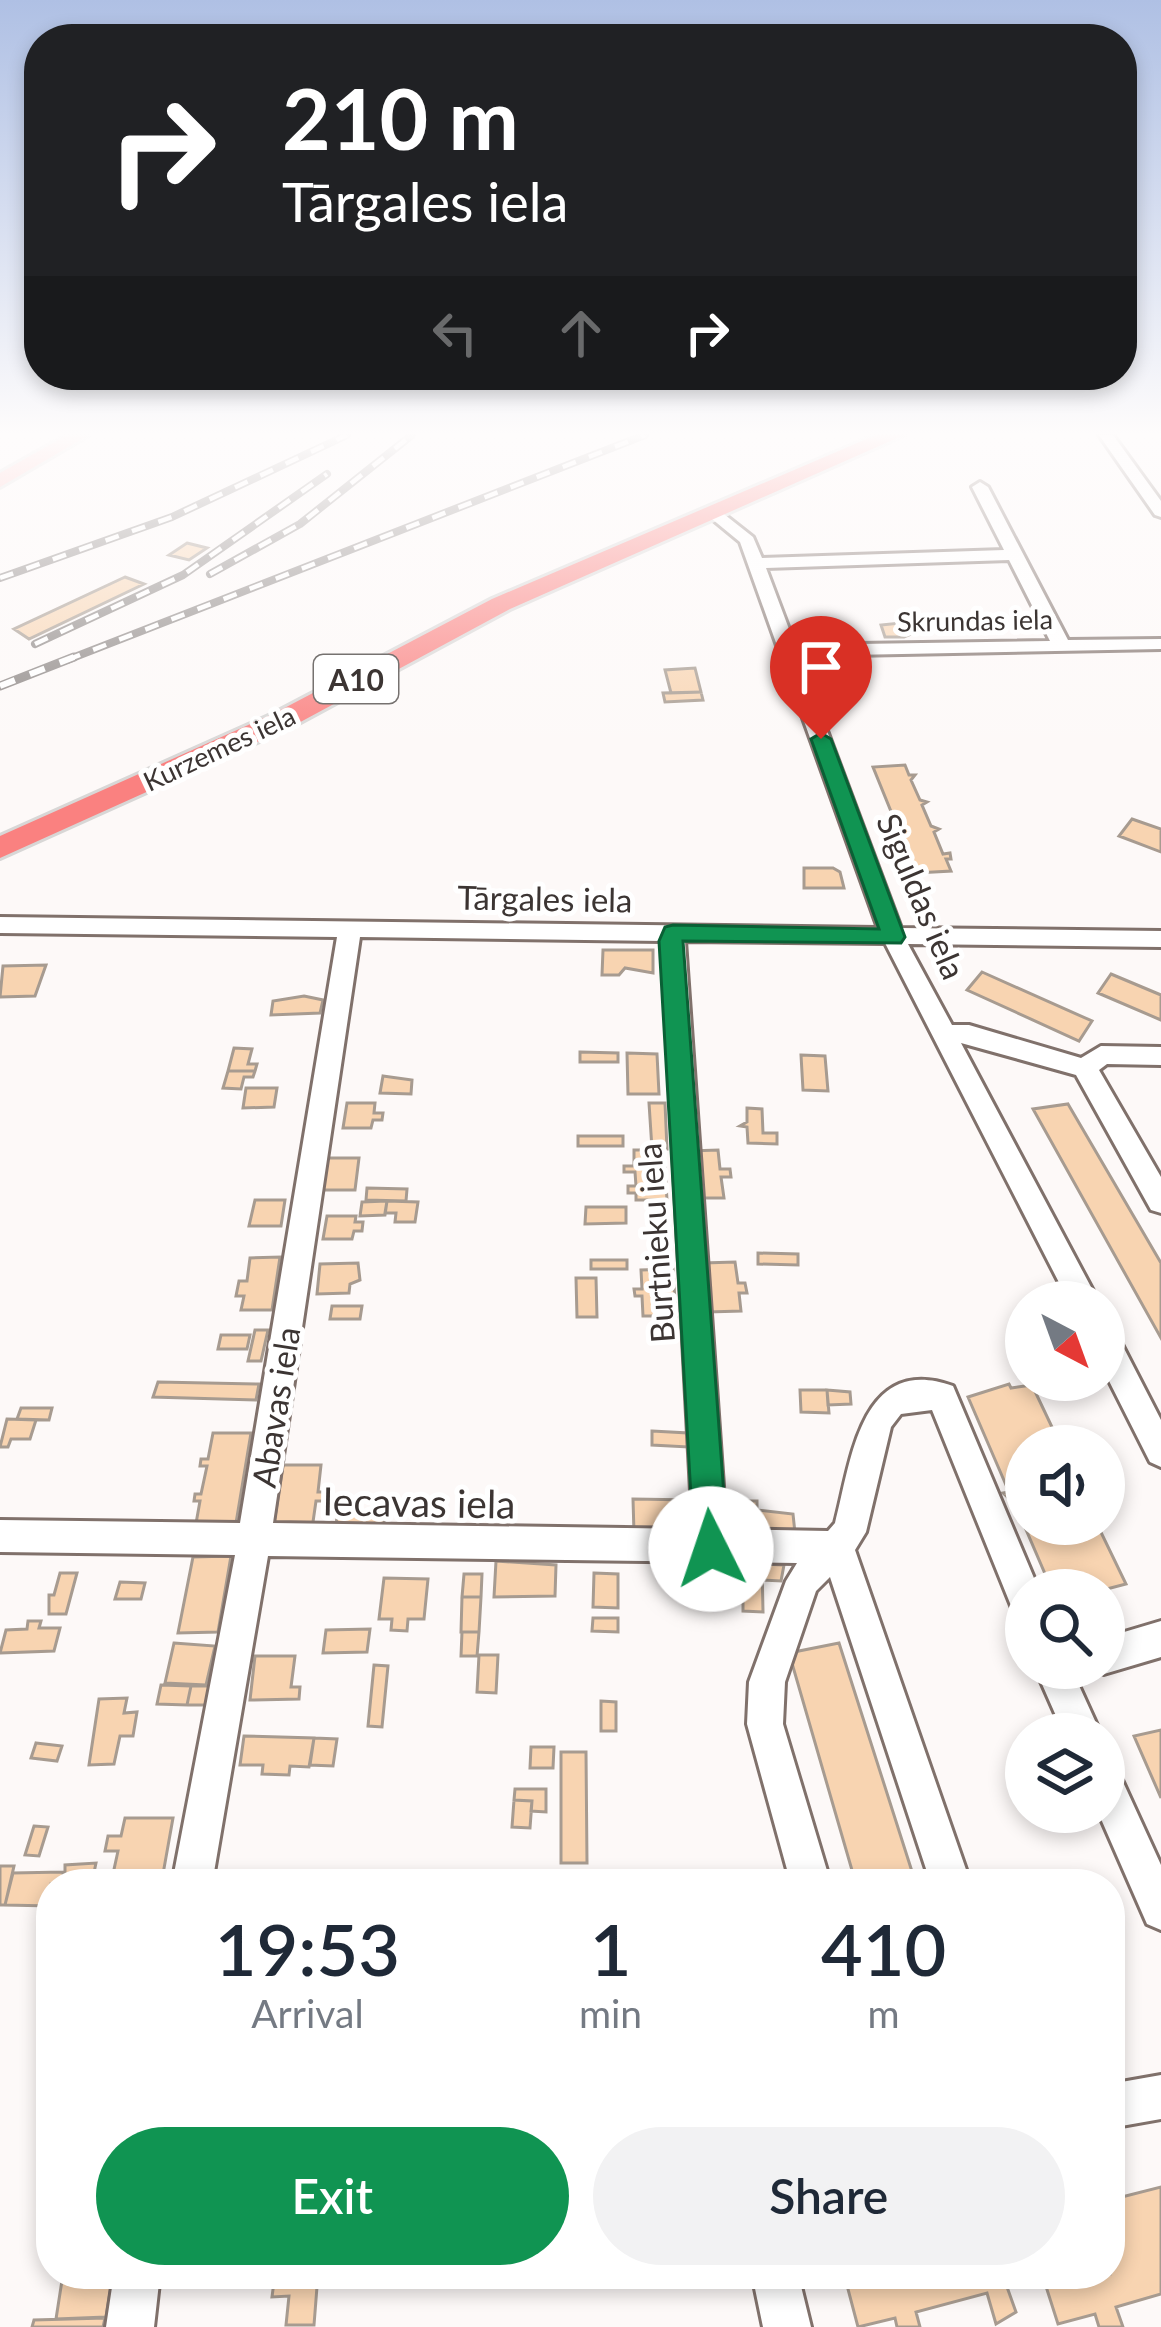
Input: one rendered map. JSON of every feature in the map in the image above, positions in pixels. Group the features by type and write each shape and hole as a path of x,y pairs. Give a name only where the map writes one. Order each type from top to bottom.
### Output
{"highway":[{"name":"Kurzemes iela","path":"0,848 283,720 501,604 644,544"}],"street":[{"name":"Siguldas iela","path":"746,544 893,937 1073,1281"},
{"path":"1007,544 1062,646"},
{"path":"757,563 1013,555"},
{"name":"Skrundas iela","path":"789,651 1161,644"},
{"name":"Tārgales iela","path":"0,926 1161,939"},
{"name":"Abavas iela","path":"195,1869 254,1541 350,928"},
{"name":"Burtnieku iela","path":"673,932 711,1549"},
{"path":"943,1034 969,1034 1085,1068 1161,1202"},
{"path":"1085,1068 1101,1055 1161,1056"},
{"path":"1125,1381 1161,1452"},
{"path":"807,1869 766,1724 767,1682 803,1581 849,1532 877,1422 890,1404 914,1396 942,1396 1013,1569"},
{"name":"Iecavas iela","path":"0,1536 711,1549 837,1547"},
{"path":"837,1547 946,1869"},
{"path":"1125,1650 1161,1639"},
{"path":"1125,1829 1161,1910"},
{"path":"1125,2103 1161,2097"},
{"path":"130,2327 134,2289"},
{"path":"779,2289 788,2327"}],"building":[{"path":"186,544 207,548 189,560 169,555"},
{"path":"125,577 144,584 29,639 14,629"},
{"path":"910,622 914,633 904,637 885,637 881,625"},
{"path":"695,668 701,692 671,693 665,670"},
{"path":"701,692 703,700 665,702 663,693"},
{"path":"905,765 909,775 915,775 911,780 920,800 927,802 922,805 931,826 939,829 934,832 943,854 950,853 951,859 946,859 951,871 916,873 873,767"},
{"path":"1132,819 1161,829 1161,852 1119,836"},
{"path":"804,868 833,868 840,872 844,888 804,888"},
{"path":"603,950 653,950 653,973 625,968 619,975 602,975"},
{"path":"46,965 35,996 0,997 3,966"},
{"path":"982,972 1092,1021 1079,1041 967,990"},
{"path":"1111,974 1161,995 1161,1020 1098,993"},
{"path":"304,996 323,1000 320,1013 271,1015 273,1001"},
{"path":"234,1048 252,1049 248,1064 257,1064 255,1071 228,1071"},
{"path":"580,1052 618,1053 618,1062 580,1062"},
{"path":"627,1053 657,1054 659,1094 628,1094"},
{"path":"801,1055 825,1056 828,1091 803,1090"},
{"path":"228,1071 255,1071 253,1077 244,1077 241,1089 223,1088"},
{"path":"383,1076 412,1080 411,1094 380,1093"},
{"path":"246,1088 277,1088 274,1107 243,1108"},
{"path":"347,1103 375,1103 374,1113 383,1113 382,1120 373,1120 371,1128 343,1128"},
{"path":"649,1103 665,1103 667,1149 652,1149"},
{"path":"1068,1104 1161,1263 1161,1338 1033,1109"},
{"path":"747,1108 762,1109 763,1133 777,1133 777,1144 748,1143 747,1127 740,1126 747,1122"},
{"path":"578,1136 623,1136 623,1146 578,1146"},
{"path":"634,1150 664,1150 667,1200 636,1200 636,1193 628,1193 628,1186 636,1186 635,1172 624,1172 624,1166 634,1166"},
{"path":"718,1150 720,1169 730,1169 731,1177 721,1177 724,1198 695,1198 690,1151"},
{"path":"327,1158 359,1158 355,1190 323,1190"},
{"path":"367,1188 407,1189 406,1201 366,1200"},
{"path":"255,1200 285,1200 281,1226 249,1226"},
{"path":"387,1201 418,1202 415,1222 395,1222 396,1213 385,1213"},
{"path":"387,1201 385,1215 360,1216 362,1202"},
{"path":"586,1207 626,1207 626,1223 585,1224"},
{"path":"327,1216 356,1216 355,1222 363,1222 362,1231 354,1231 352,1239 323,1239"},
{"path":"758,1253 798,1254 798,1265 758,1264"},
{"path":"280,1257 272,1310 241,1310 244,1296 236,1296 239,1281 247,1281 250,1258"},
{"path":"591,1260 627,1260 627,1269 591,1269"},
{"path":"735,1262 738,1283 745,1283 747,1293 739,1293 741,1311 708,1312 703,1263"},
{"path":"358,1263 360,1280 350,1284 349,1293 317,1294 320,1264"},
{"path":"673,1269 676,1316 643,1316 642,1296 635,1296 634,1289 642,1289 641,1270"},
{"path":"576,1278 596,1278 597,1317 577,1317"},
{"path":"332,1306 362,1306 360,1319 330,1319"},
{"path":"255,1330 268,1330 261,1361 248,1361"},
{"path":"221,1335 250,1335 247,1349 218,1349"},
{"path":"158,1382 259,1384 256,1400 153,1397"},
{"path":"1005,1385 1005,1401 1040,1401 1051,1425 1005,1425 1005,1483 968,1397"},
{"path":"800,1390 827,1390 829,1413 801,1412"},
{"path":"827,1390 850,1392 851,1404 828,1405"},
{"path":"21,1408 52,1408 49,1420 17,1419"},
{"path":"7,1419 36,1420 30,1439 11,1439 8,1447 0,1447"},
{"path":"652,1431 688,1433 688,1447 652,1445"},
{"path":"213,1433 251,1433 235,1529 195,1529 200,1501 194,1501 195,1494 201,1494 207,1466 200,1466 201,1459 208,1459"},
{"path":"283,1465 321,1465 318,1492 326,1492 324,1501 316,1501 312,1529 273,1530"},
{"path":"633,1499 692,1500 694,1534 634,1533"},
{"path":"739,1501 757,1501 757,1510 793,1514 795,1533 725,1535 723,1510 740,1510"},
{"path":"337,1515 385,1516 383,1529 336,1528"},
{"path":"1033,1545 1107,1545 1119,1569 1043,1569"},
{"path":"231,1556 218,1632 178,1633 193,1557"},
{"path":"496,1561 556,1565 555,1596 494,1597"},
{"path":"689,1562 706,1563 705,1597 688,1597"},
{"path":"721,1563 762,1564 763,1612 743,1611 743,1601 723,1600"},
{"path":"762,1564 784,1565 781,1581 762,1580"},
{"path":"60,1573 77,1573 66,1614 49,1614 49,1595 54,1595"},
{"path":"594,1573 618,1574 618,1608 593,1607"},
{"path":"464,1574 482,1574 481,1597 462,1597"},
{"path":"384,1578 428,1579 424,1619 408,1619 407,1631 391,1630 392,1619 379,1619"},
{"path":"120,1582 145,1583 141,1599 115,1599"},
{"path":"462,1597 481,1597 479,1632 461,1632"},
{"path":"593,1618 618,1618 618,1632 592,1631"},
{"path":"28,1621 41,1621 39,1628 60,1628 54,1651 0,1653 6,1630 27,1629"},
{"path":"370,1629 367,1652 323,1653 326,1630"},
{"path":"462,1632 479,1632 477,1656 461,1656"},
{"path":"174,1643 215,1646 206,1685 165,1683"},
{"path":"839,1643 911,1869 852,1869 789,1653"},
{"path":"479,1655 498,1655 496,1693 477,1692"},
{"path":"255,1656 295,1656 291,1687 300,1687 299,1699 250,1700"},
{"path":"374,1665 388,1666 382,1727 368,1726"},
{"path":"161,1685 191,1686 187,1705 157,1704"},
{"path":"191,1686 210,1686 207,1705 187,1705"},
{"path":"127,1698 124,1713 137,1712 133,1736 120,1736 114,1764 89,1765 99,1699"},
{"path":"601,1701 616,1702 616,1731 601,1731"},
{"path":"1161,1730 1161,1798 1134,1736"},
{"path":"244,1736 314,1738 309,1767 290,1766 289,1775 262,1774 263,1765 240,1765"},
{"path":"314,1738 337,1739 333,1766 310,1765"},
{"path":"36,1743 62,1746 57,1761 31,1758"},
{"path":"531,1747 554,1747 553,1768 530,1768"},
{"path":"561,1752 586,1752 587,1863 561,1863"},
{"path":"515,1789 546,1789 546,1812 531,1811 532,1801 514,1800"},
{"path":"514,1800 532,1801 530,1828 512,1827"},
{"path":"125,1818 173,1818 164,1869 114,1869 118,1851 105,1851 108,1836 121,1836"},
{"path":"34,1826 48,1827 39,1856 25,1855"},
{"path":"96,1863 95,1869 65,1869 65,1865"},
{"path":"0,1866 14,1866 5,1905 0,1905"},
{"path":"13,1873 36,1873 36,1906 5,1905"},
{"path":"1161,2187 1161,2294 1116,2307 1123,2327 1099,2327 1095,2314 1058,2324 1047,2289 1125,2289 1125,2196"},
{"path":"61,2289 111,2289 106,2317 56,2319"},
{"path":"273,2289 317,2289 314,2325 286,2325 289,2296 272,2297"},
{"path":"848,2289 1008,2289 1016,2312 996,2324 987,2293 916,2312 920,2327 897,2327 895,2318 858,2327"},
{"path":"105,2318 103,2327 32,2327 34,2320"}],"railway":[{"path":"0,578 97,544"},
{"path":"35,644 183,575 228,544"},
{"path":"210,574 265,544"},
{"path":"67,660 366,544"},
{"path":"0,686 74,657"}],"route":[{"path":"711,1549 671,941 673,932 893,937 821,739"}]}
